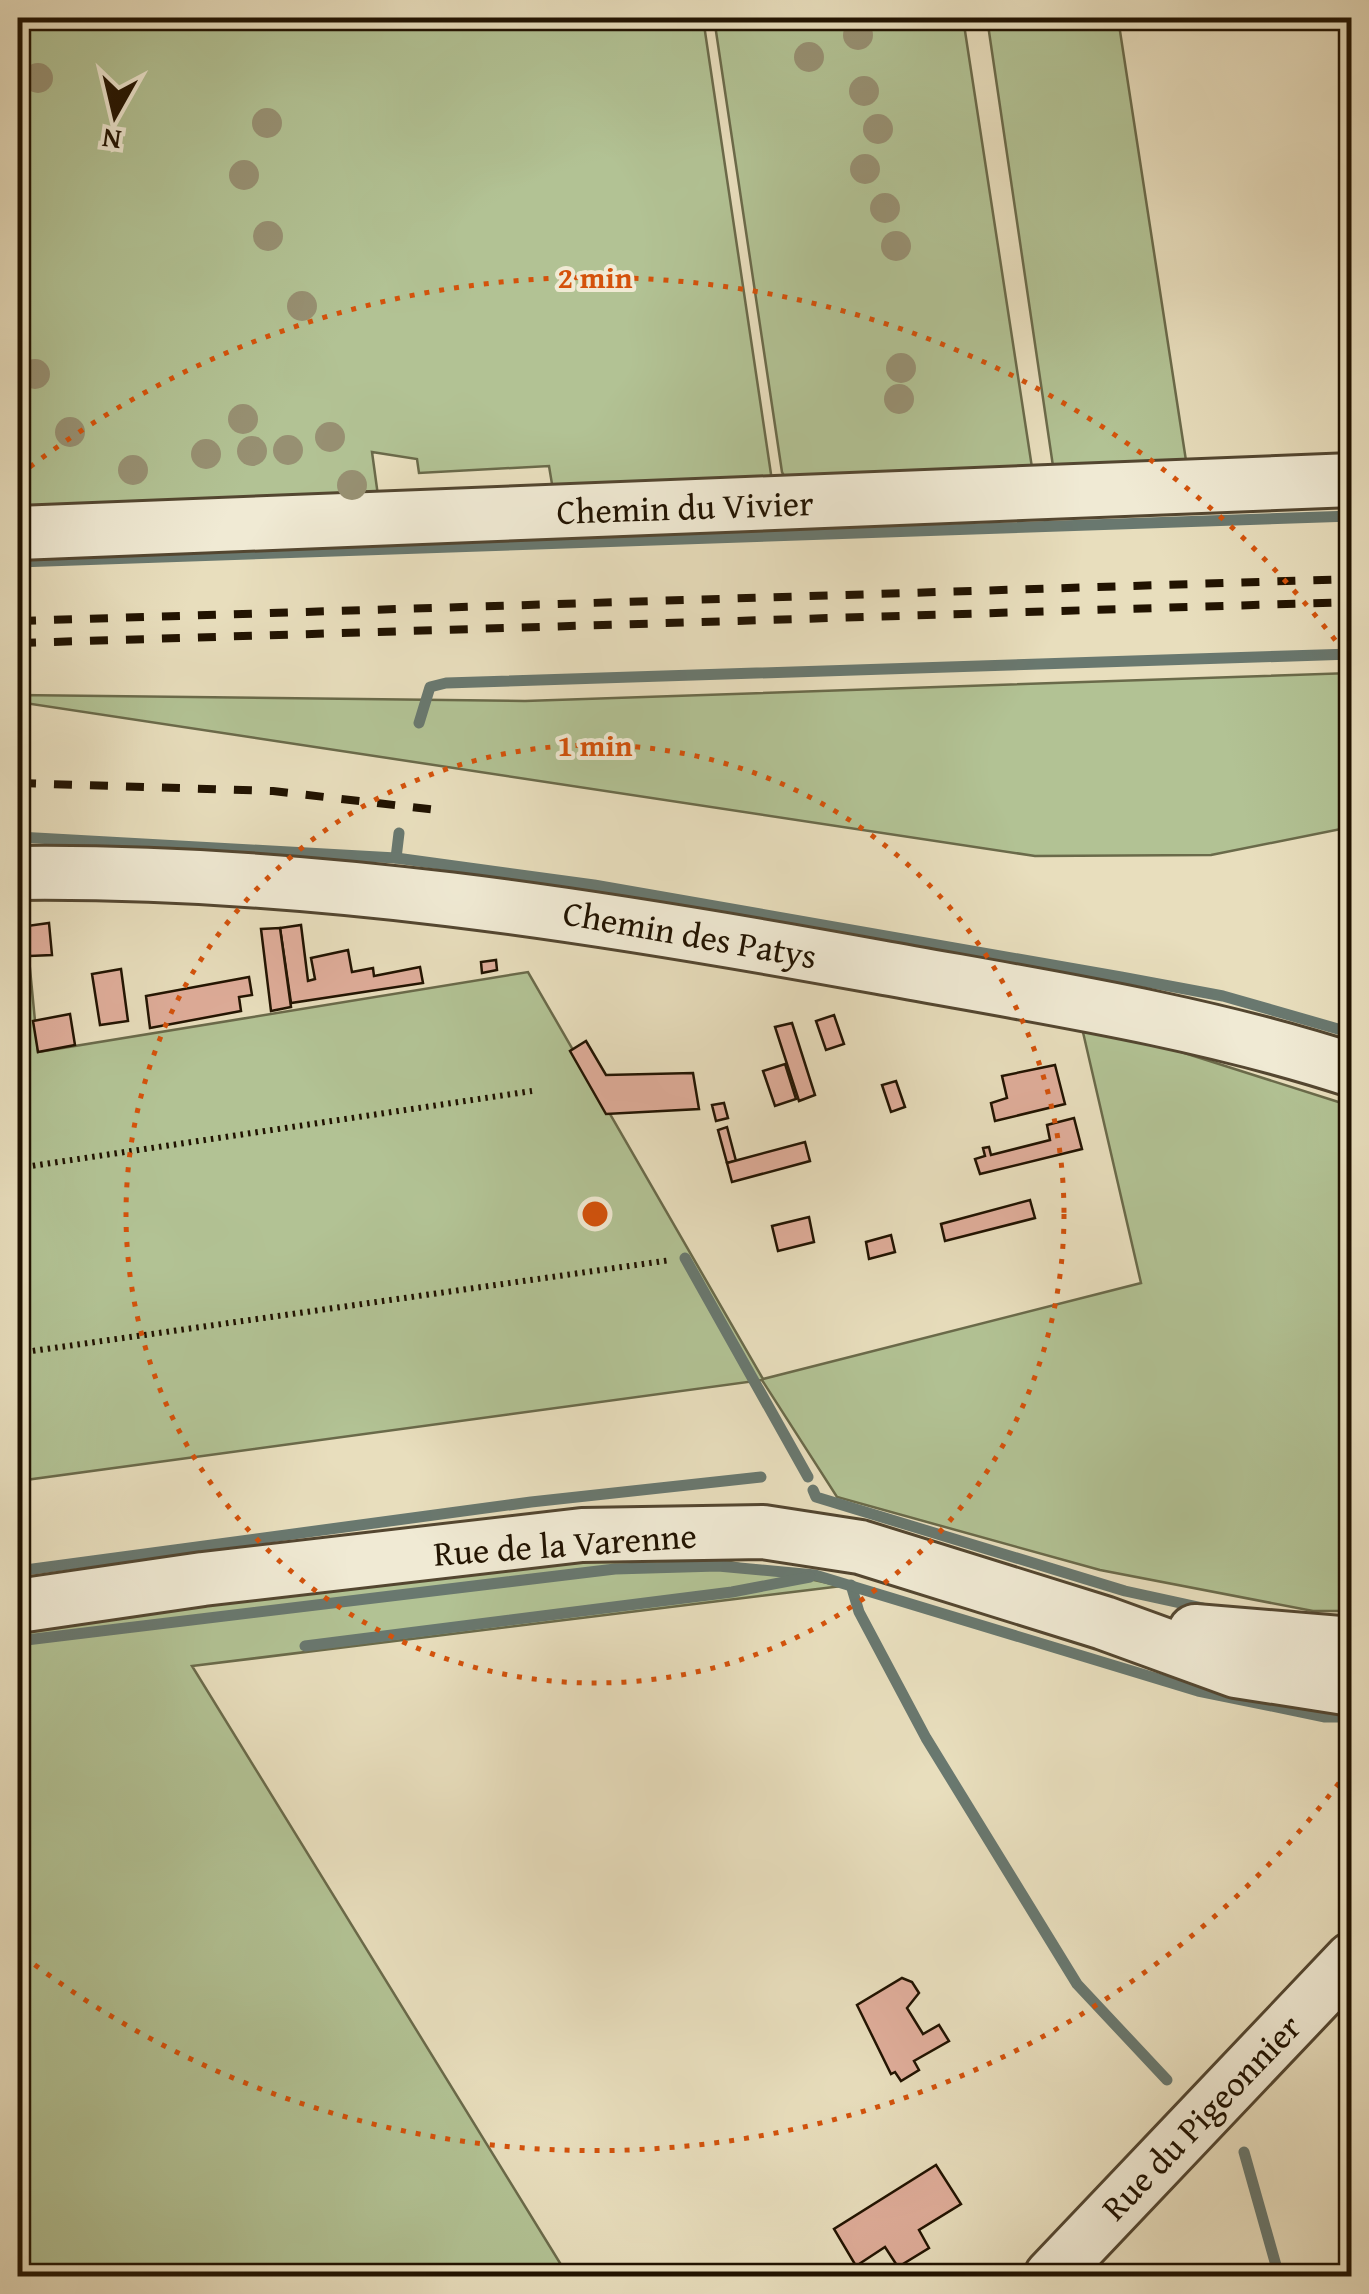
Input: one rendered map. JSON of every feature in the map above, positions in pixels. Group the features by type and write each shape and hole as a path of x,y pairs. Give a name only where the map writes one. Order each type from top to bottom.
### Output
{"street":[{"name":"Chemin du Vivier","path":"18,533 1352,480"},
{"name":"Chemin des Patys","path":"18,872 300,880 604,917 1174,1022 1352,1070"},
{"name":"Rue de la Varenne","path":"18,1606 203,1579 582,1535 763,1532 860,1546 1104,1623 1236,1671 1352,1689"},
{"name":"Rue de la Varenne","path":"1104,1623 1352,1644"},
{"name":"Rue du Pigeonnier","path":"1050,2276 1352,1959"}],"path":[{"path":"18,1168 532,1091"},
{"path":"18,1353 671,1260"}],"green space":[{"path":"18,18 703,18 771,474 768,488 554,496 549,466 419,473 417,459 372,452 379,503 18,517"},
{"path":"714,18 963,18 1033,474 790,487 782,472"},
{"path":"987,18 1118,18 1187,467 1054,473"},
{"path":"1351,673 1351,827 1211,855 1035,856 18,702 18,695 525,701"},
{"path":"18,927 26,927 38,1052 528,972 763,1379 1141,1283 1082,1028 1153,1043 1351,1106 1351,1611 1313,1611 1100,1570 837,1497 762,1380 18,1481"},
{"path":"669,1549 842,1586 192,1666 568,2276 18,2276 18,1627"}],"building":[{"path":"49,923 52,955 30,956 27,926"},
{"path":"301,925 308,981 315,979 311,958 348,950 352,972 373,968 374,976 420,967 423,983 291,1003 280,928"},
{"path":"280,928 291,1007 271,1011 261,929"},
{"path":"496,960 497,970 482,973 481,962"},
{"path":"121,969 128,1021 100,1025 92,974"},
{"path":"249,977 252,995 239,997 241,1011 150,1028 146,996"},
{"path":"70,1014 75,1045 38,1052 33,1021"},
{"path":"834,1015 844,1044 826,1050 816,1021"},
{"path":"792,1023 815,1095 799,1101 775,1027"},
{"path":"586,1041 606,1075 693,1073 699,1109 606,1114 570,1051"},
{"path":"785,1064 796,1099 775,1106 763,1071"},
{"path":"1055,1065 1065,1104 995,1121 991,1103 1007,1098 1002,1076"},
{"path":"896,1081 905,1107 891,1112 882,1085"},
{"path":"724,1103 728,1118 716,1121 712,1105"},
{"path":"1074,1118 1082,1149 980,1174 975,1159 985,1156 983,1148 989,1147 991,1155 1050,1140 1047,1125"},
{"path":"727,1127 736,1161 727,1163 718,1130"},
{"path":"805,1142 810,1161 732,1182 727,1163"},
{"path":"1030,1200 1035,1218 945,1241 941,1224"},
{"path":"809,1217 814,1242 778,1251 772,1226"},
{"path":"891,1235 895,1252 869,1259 866,1242"},
{"path":"902,1978 912,1982 919,1993 907,2008 923,2034 939,2025 949,2041 914,2061 919,2070 901,2081 895,2072 891,2074 857,2005"},
{"path":"936,2165 961,2204 919,2230 929,2248 898,2267 885,2247 856,2266 834,2229"}],"waterway":[{"path":"18,562 1352,516"},
{"path":"419,723 430,687 446,683 1352,654"},
{"path":"18,837 396,858 399,833"},
{"path":"396,858 594,885 1121,977 1223,996 1352,1033"},
{"path":"685,1258 808,1477"},
{"path":"18,1571 531,1502 761,1477"},
{"path":"813,1490 816,1497 1125,1591 1203,1608"},
{"path":"18,1641 615,1569 718,1566 815,1575 1198,1691 1325,1717 1352,1717"},
{"path":"305,1646 732,1592 810,1577"},
{"path":"851,1585 859,1612 926,1738 1077,1984 1167,2080"},
{"path":"1244,2152 1279,2276"}],"railway":[{"path":"18,621 1352,579"},
{"path":"18,643 1352,602"},
{"path":"18,783 273,791 437,810"}]}
